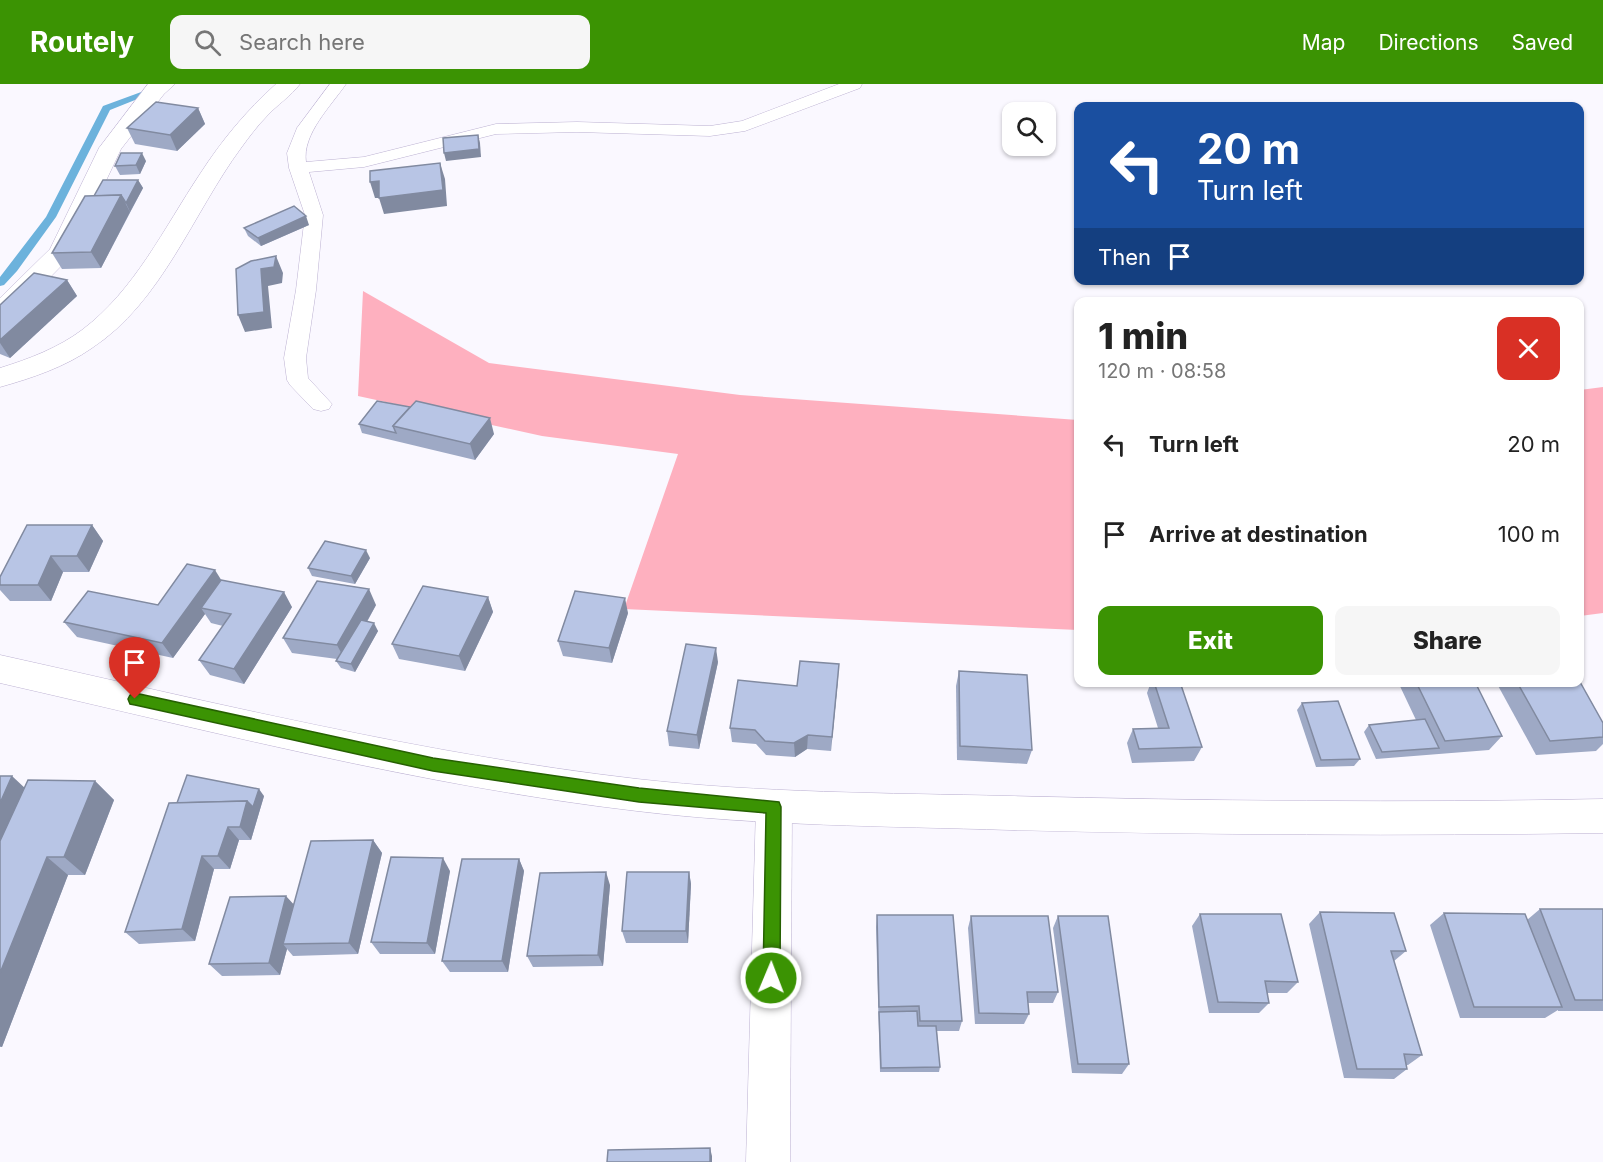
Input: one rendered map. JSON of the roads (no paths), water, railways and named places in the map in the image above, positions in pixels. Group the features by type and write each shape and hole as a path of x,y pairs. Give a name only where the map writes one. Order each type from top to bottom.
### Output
{"street":[{"path":"0,313 61,252 110,148 156,89 164,84"},
{"path":"0,378 29,369 54,357 92,335 119,312 148,274 215,165 268,100 289,84"},
{"path":"0,669 433,765 639,795 774,807 1220,819 1424,820 1603,816"},
{"path":"768,1162 774,807"}],"lane":[{"path":"321,404 297,380 295,358 315,215 297,168 296,153 306,128 338,84"},
{"path":"297,168 364,162 496,129 577,127 710,131 745,126 854,84"}],"waterway":[{"path":"0,283 51,217 106,108 171,84"}]}
